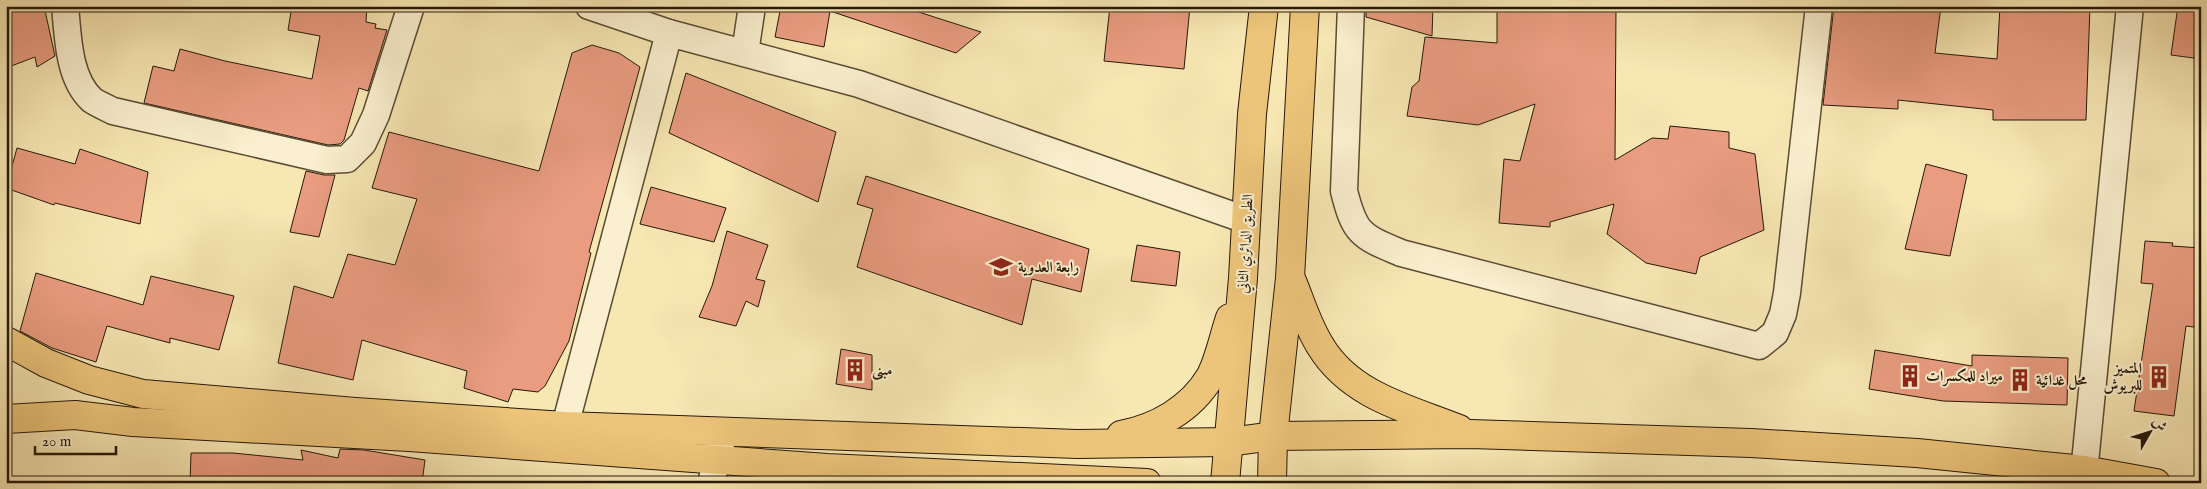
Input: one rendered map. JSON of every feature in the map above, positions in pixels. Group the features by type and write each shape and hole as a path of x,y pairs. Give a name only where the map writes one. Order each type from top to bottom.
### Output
{"main road":[{"name":"الطريق الدائري الثاني","path":"1225,483 1243,278 1252,114 1264,6"},
{"path":"1272,483 1273,436 1290,278 1305,6"},
{"path":"1077,444 1126,434 1164,421 1185,406 1210,376 1243,278"},
{"path":"1290,278 1311,330 1338,371 1360,387 1387,402 1470,434"},
{"path":"6,342 46,363 89,380 143,394 346,412 565,426 1077,444 1229,442 1273,436 1470,434 1760,444 1917,453 2084,476 2156,483"},
{"path":"6,419 75,415 133,422 409,437 714,471 827,468 1146,483"}],"street":[{"path":"64,6 72,60 79,80 92,99 113,111 327,160 348,159 363,143 376,115 411,6"},
{"path":"589,6 669,33 859,84 1246,220"},
{"path":"745,53 752,6"},
{"path":"1351,6 1344,191 1351,218 1366,238 1401,252 1759,346 1775,333 1783,314 1787,294 1819,6"},
{"path":"2084,476 2130,6"},
{"path":"565,426 669,33"},
{"path":"714,471 724,431"}],"building":[{"path":"6,6 44,6 55,56 37,67 35,57 6,68"},
{"path":"292,6 367,6 366,22 376,24 375,28 387,30 368,91 359,88 344,140 340,144 328,145 144,103 153,66 174,71 180,49 225,61 312,79 320,36 288,30"},
{"path":"781,6 900,6 981,32 956,53 830,11 824,47 775,37"},
{"path":"1110,6 1190,6 1184,69 1104,61"},
{"path":"1366,6 1433,6 1432,36 1366,17"},
{"path":"1497,6 1616,6 1615,160 1652,138 1668,139 1670,126 1729,132 1729,148 1755,154 1764,230 1700,257 1696,274 1646,263 1607,234 1614,204 1550,222 1550,227 1499,223 1504,159 1520,161 1535,104 1478,125 1407,116 1412,87 1419,81 1425,37 1497,43"},
{"path":"1834,6 1941,6 1935,53 1997,59 2000,6 2090,6 2086,120 1993,120 1993,110 1898,100 1898,109 1823,105"},
{"path":"2178,6 2201,8 2201,59 2171,55"},
{"path":"592,45 619,53 640,67 589,252 591,253 569,341 545,386 538,392 513,389 508,402 464,388 467,371 362,340 353,380 278,363 294,286 333,298 348,254 395,265 417,199 372,188 389,132 539,171 572,53"},
{"path":"686,73 836,132 818,202 669,133"},
{"path":"17,148 75,164 80,149 148,172 140,224 55,203 54,205 6,188"},
{"path":"1926,164 1967,175 1950,256 1905,249"},
{"path":"306,171 324,175 335,175 319,237 290,232"},
{"name":"رابعة العدوية","path":"866,176 1089,249 1081,292 1032,279 1022,325 857,267 873,209 857,204"},
{"path":"651,187 726,208 714,242 640,224"},
{"path":"727,231 768,245 756,279 765,281 758,307 746,301 736,326 699,317 712,286"},
{"path":"2145,241 2173,243 2172,246 2201,248 2201,328 2186,326 2174,416 2134,411 2153,284 2141,283"},
{"path":"1137,245 1180,252 1176,286 1131,281"},
{"path":"36,273 143,305 151,276 234,296 219,350 170,338 170,343 107,326 96,362 52,348 20,331"},
{"name":"مبنى","path":"841,349 872,355 872,390 836,384"},
{"path":"1875,350 1972,366 1972,355 2068,358 2067,405 1943,401 1869,389"},
{"path":"340,449 364,450 425,460 422,483 190,483 191,453 233,453 303,460 301,450 338,458"}],"place":[{"name":"رابعة العدوية","path":"1001,267"},
{"name":"مبنى","path":"855,370"},
{"name":"ميراد للمكسرات","path":"1910,376"},
{"name":"المتميز للبريوش","path":"2159,377"},
{"name":"محل غدائية","path":"2020,380"}]}
